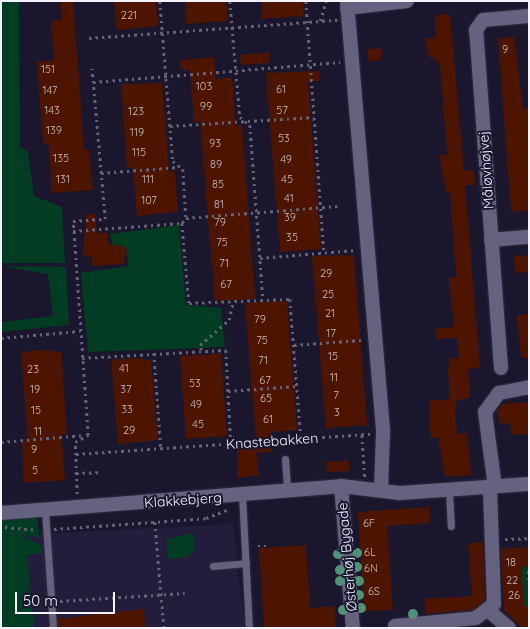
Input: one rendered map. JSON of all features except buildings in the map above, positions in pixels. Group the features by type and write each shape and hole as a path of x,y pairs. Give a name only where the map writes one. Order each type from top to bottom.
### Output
{"street":[{"path":"382,489 383,433 348,9 408,1"},
{"name":"Måløvhøjvej","path":"501,368 476,30 484,20 529,16"},
{"path":"491,240 529,237"},
{"path":"395,626 476,618 488,610 496,599 492,487 485,412 499,393 529,387"},
{"name":"Klakkebjerg","path":"1,513 341,486 449,490 529,484"},
{"name":"Østerhøj Bygade","path":"341,486 353,628"},
{"path":"488,610 509,628"}],"lane":[{"path":"285,458 287,491"},
{"path":"449,490 451,526"},
{"path":"242,495 250,628"},
{"path":"45,510 53,628"},
{"path":"213,566 246,563"}],"path":[{"path":"160,1 173,161 180,167 186,218 182,223 189,303 290,299 301,439"},
{"path":"230,1 240,117 250,124 263,299"},
{"path":"306,1 324,252"},
{"path":"320,21 326,1"},
{"path":"89,38 320,21 348,9"},
{"path":"93,82 352,61"},
{"path":"88,435 73,222 105,219 92,69"},
{"path":"170,126 314,117"},
{"path":"101,173 180,167"},
{"path":"186,218 338,206"},
{"path":"73,231 182,223"},
{"path":"260,258 368,249"},
{"path":"201,350 200,344 229,320 233,301"},
{"path":"1,338 80,331"},
{"path":"294,344 375,339"},
{"path":"82,358 226,350 231,444"},
{"path":"154,353 161,449"},
{"path":"228,391 297,386"},
{"name":"Knastebakken","path":"76,454 383,433"},
{"path":"362,434 365,486"},
{"path":"1,442 88,435"},
{"path":"78,508 75,442 88,435"},
{"path":"76,473 100,472"},
{"path":"155,522 164,628"},
{"path":"493,540 529,538"},
{"path":"258,546 266,546"},
{"path":"522,584 529,584 529,571"},
{"path":"56,610 55,601 184,593"}],"shaded area":[{"path":"233,524 245,628 1,628 19,535"}],"green space":[{"path":"1,1 19,1 20,147 28,152 34,196 62,207 65,263 1,263"},
{"path":"179,225 186,305 221,308 225,347 88,352 81,273 129,266 126,247 113,245 110,234"},
{"path":"1,266 66,267 69,325 1,332 1,322 53,316 48,274"},
{"path":"37,517 40,537 21,535 41,545 42,553 27,555 34,628 1,628 1,520"},
{"path":"193,533 195,550 188,557 168,559 167,539"},
{"path":"529,566 529,609 524,605 521,567"}]}
